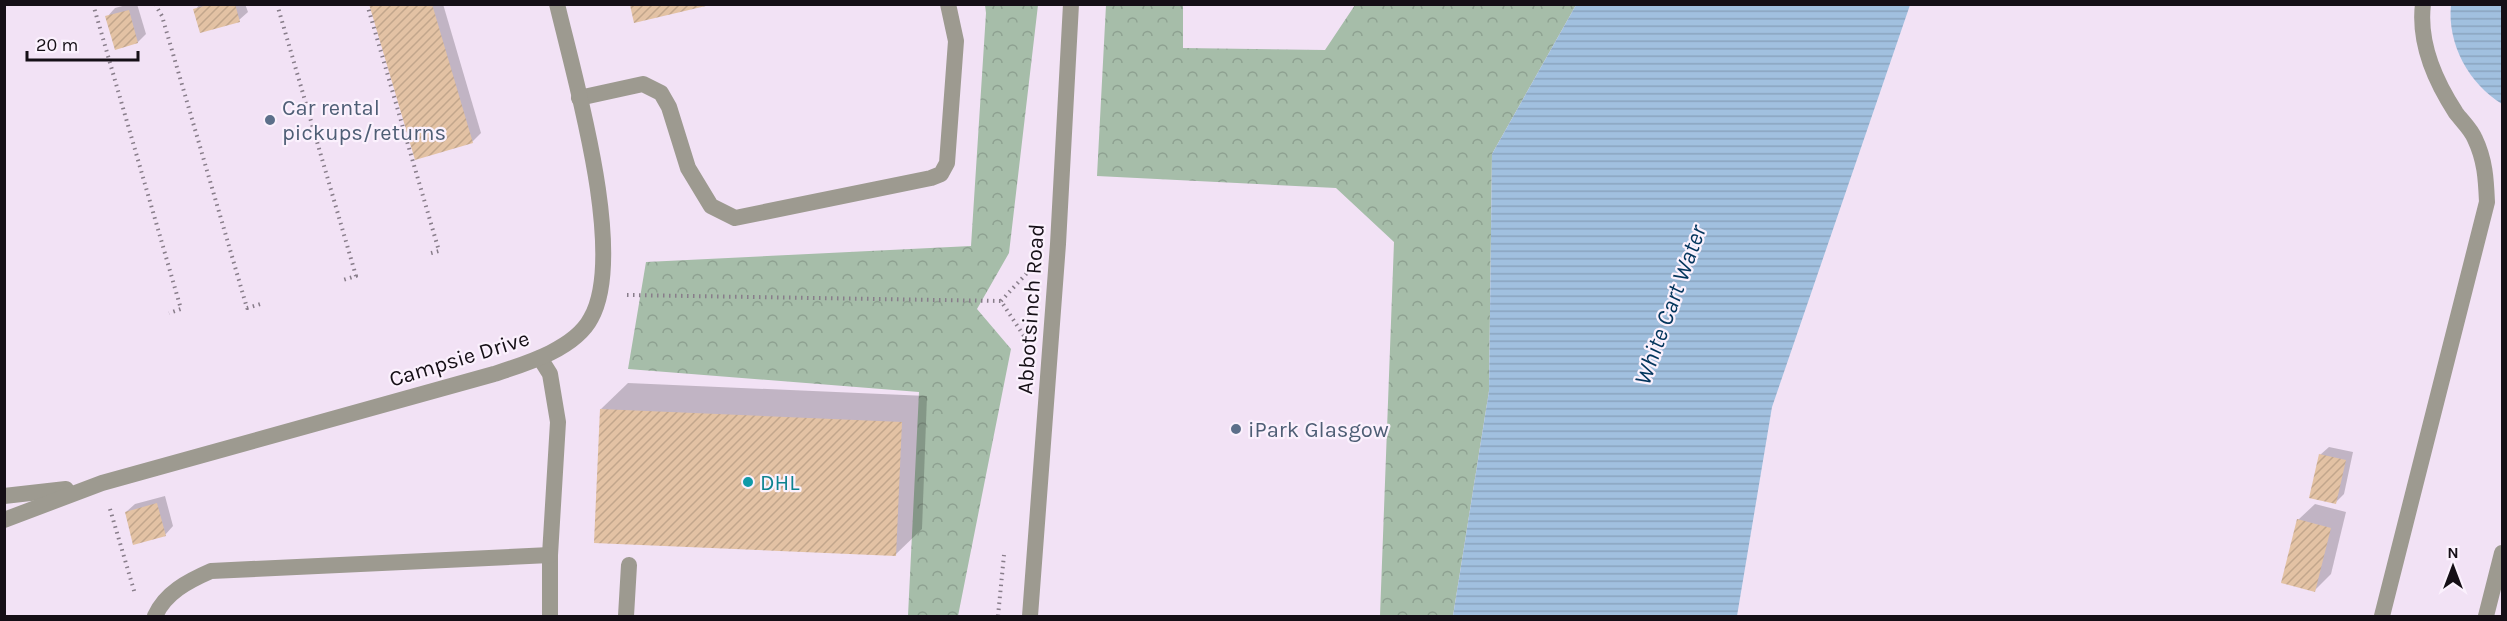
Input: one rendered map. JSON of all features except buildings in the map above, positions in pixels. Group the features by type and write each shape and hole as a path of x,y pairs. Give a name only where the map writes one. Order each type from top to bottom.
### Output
{"street":[{"name":"Campsie Drive","path":"4,520 96,485 494,374 540,358 570,341 591,319 599,295 604,261 598,184 557,4"},
{"path":"579,98 643,84 661,93 669,107 688,168 711,206 735,218 931,178 942,174 947,163 956,41 948,4"},
{"name":"Abbotsinch Road","path":"1030,616 1071,4"},
{"path":"2382,616 2487,202 2486,167 2474,136 2456,112 2437,78 2424,45 2423,4"},
{"path":"540,358 550,374 558,422 550,555 550,616"},
{"name":"Campsie Drive","path":"4,496 96,485"},
{"path":"2486,616 2502,552"},
{"path":"158,610 175,590 211,571 550,555"},
{"path":"626,616 629,565"}],"path":[{"path":"93,4 182,309 169,313"},
{"path":"155,4 162,16 247,308 264,303"},
{"path":"277,4 356,276 343,280"},
{"path":"367,4 439,251 428,254"},
{"path":"599,295 1001,301 1048,369"},
{"path":"96,485 137,600 158,610"}],"green space":[{"path":"985,5 1038,5 1009,253 977,309 1011,349 958,616 908,616 919,392 628,369 646,262 971,246"},
{"path":"1106,5 1183,5 1183,48 1325,50 1355,5 1576,5 1492,154 1489,391 1453,616 1380,616 1394,242 1336,188 1097,176"}],"water":[{"name":"White Cart Water","path":"1576,5 1910,5 1772,407 1737,616 1453,616 1489,391 1492,154"},
{"path":"2451,5 2502,5 2502,104 2480,86 2463,62 2453,34"}],"place":[{"name":"Car rental pickups/returns","path":"270,120"},
{"name":"iPark Glasgow","path":"1236,429"},
{"name":"DHL","path":"748,482"}]}
